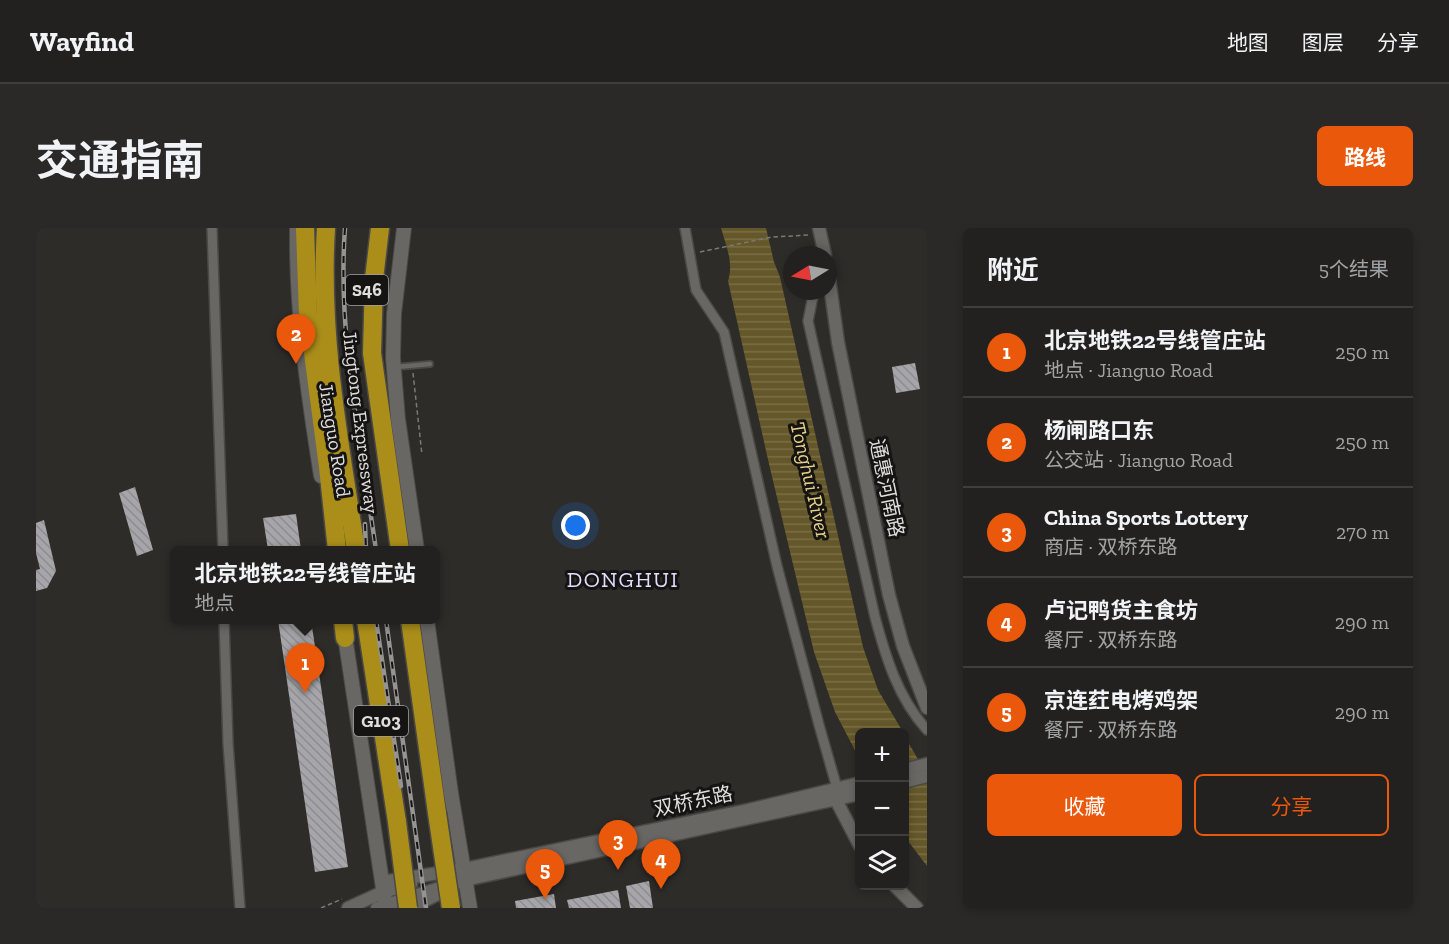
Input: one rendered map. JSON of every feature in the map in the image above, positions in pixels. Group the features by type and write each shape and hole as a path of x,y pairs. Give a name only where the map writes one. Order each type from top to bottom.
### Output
{"highway":[{"path":"305,228 308,315 337,546"},
{"name":"S46","path":"315,228 315,279 329,368"},
{"name":"Jingtong Expressway","path":"326,228 323,271 329,368 355,546"},
{"name":"S46","path":"368,228 366,284 372,353"},
{"name":"Jingtong Expressway","path":"380,228 374,279 372,353 399,546"},
{"name":"G103","path":"367,624 409,908"},
{"name":"G103","path":"411,624 451,908"}],"main road":[{"name":"Jianguo Road","path":"297,228 296,275 303,362 331,546"},
{"path":"404,228 394,314 394,367 398,419 416,546"},
{"path":"428,624 470,908"},
{"path":"344,626 382,899"}],"street":[{"path":"212,228 222,546"},
{"path":"685,228 696,290 724,332 777,566 837,794 856,836"},
{"path":"812,300 808,321 884,653 897,686 927,730"},
{"name":"通惠河南路","path":"832,300 838,342 890,595 903,646 927,708"},
{"path":"224,624 228,742 240,908"},
{"path":"909,769 927,764"},
{"path":"909,781 927,776"},
{"name":"双桥东路","path":"348,908 465,874 747,810 855,789"},
{"name":"双桥东路","path":"382,899 465,874"},
{"name":"双桥东路","path":"409,908 465,874"},
{"path":"900,890 917,908"}],"lane":[{"path":"394,367 430,364"}],"path":[{"path":"688,255 772,237 822,244"},
{"path":"413,374 422,455"}],"water":[{"name":"Tonghui River","path":"721,228 766,228 780,277 783,300 785,300 863,647 878,690 901,728 855,728 855,750 835,712 814,652 728,281 730,261"},
{"path":"909,744 927,775 927,866 909,842"}],"building":[{"path":"915,363 920,389 896,393 892,367"},
{"path":"135,487 153,550 137,556 119,493"},
{"path":"296,514 300,546 267,546 263,518"},
{"path":"44,520 56,571 47,588 36,591 36,570 40,569 36,553 36,523"},
{"path":"279,624 312,624 348,867 315,872"},
{"path":"649,881 653,908 630,908 626,886"},
{"path":"618,890 621,908 569,908 567,900"},
{"path":"554,894 556,908 516,908 515,901"}],"railway":[{"path":"345,228 343,268 347,349 375,546"},
{"path":"365,524 366,546"},
{"path":"377,624 401,786"},
{"path":"387,624 426,908"}],"place":[{"name":"杨闸路口东","path":"296,364"},
{"name":"北京地铁22号线管庄站","path":"305,693"},
{"name":"China Sports Lottery","path":"618,870"},
{"name":"卢记鸭货主食坊","path":"661,889"},
{"name":"京连荭电烤鸡架","path":"545,899"}],"district":[{"name":"DONGHUI","path":"623,579"}]}
